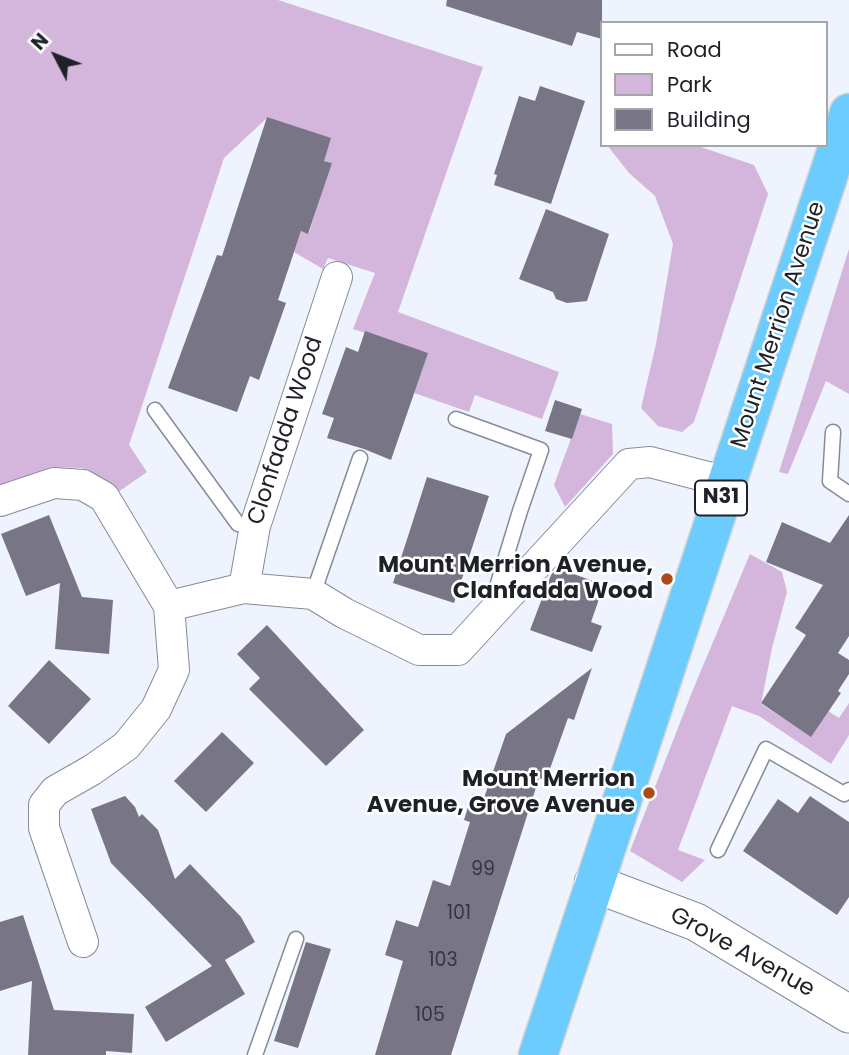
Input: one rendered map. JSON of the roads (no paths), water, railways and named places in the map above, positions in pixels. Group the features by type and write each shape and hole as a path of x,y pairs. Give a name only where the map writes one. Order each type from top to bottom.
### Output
{"highway":[{"name":"Mount Merrion Avenue","path":"538,1055 849,113"}],"street":[{"name":"Clonfadda Wood","path":"244,588 255,526 337,277"},
{"path":"169,606 244,588 313,594 344,613 419,650 458,650 629,464 650,462 727,482"},
{"path":"0,501 54,483 83,485 104,497 169,606 174,670 156,709 126,746 55,791 44,805 44,828 83,942"},
{"name":"Grove Avenue","path":"593,883 696,922 849,1014"}],"lane":[{"path":"155,411 238,524 255,526"},
{"path":"456,419 541,450 487,616"},
{"path":"833,432 830,481 849,494"},
{"path":"313,594 360,458"},
{"path":"718,850 766,749 844,794 849,790"},
{"path":"255,1055 296,939"}],"place":[{"name":"Mount Merrion Avenue, Clanfadda Wood","path":"667,579"},
{"name":"Mount Merrion Avenue, Grove Avenue","path":"649,793"}]}
